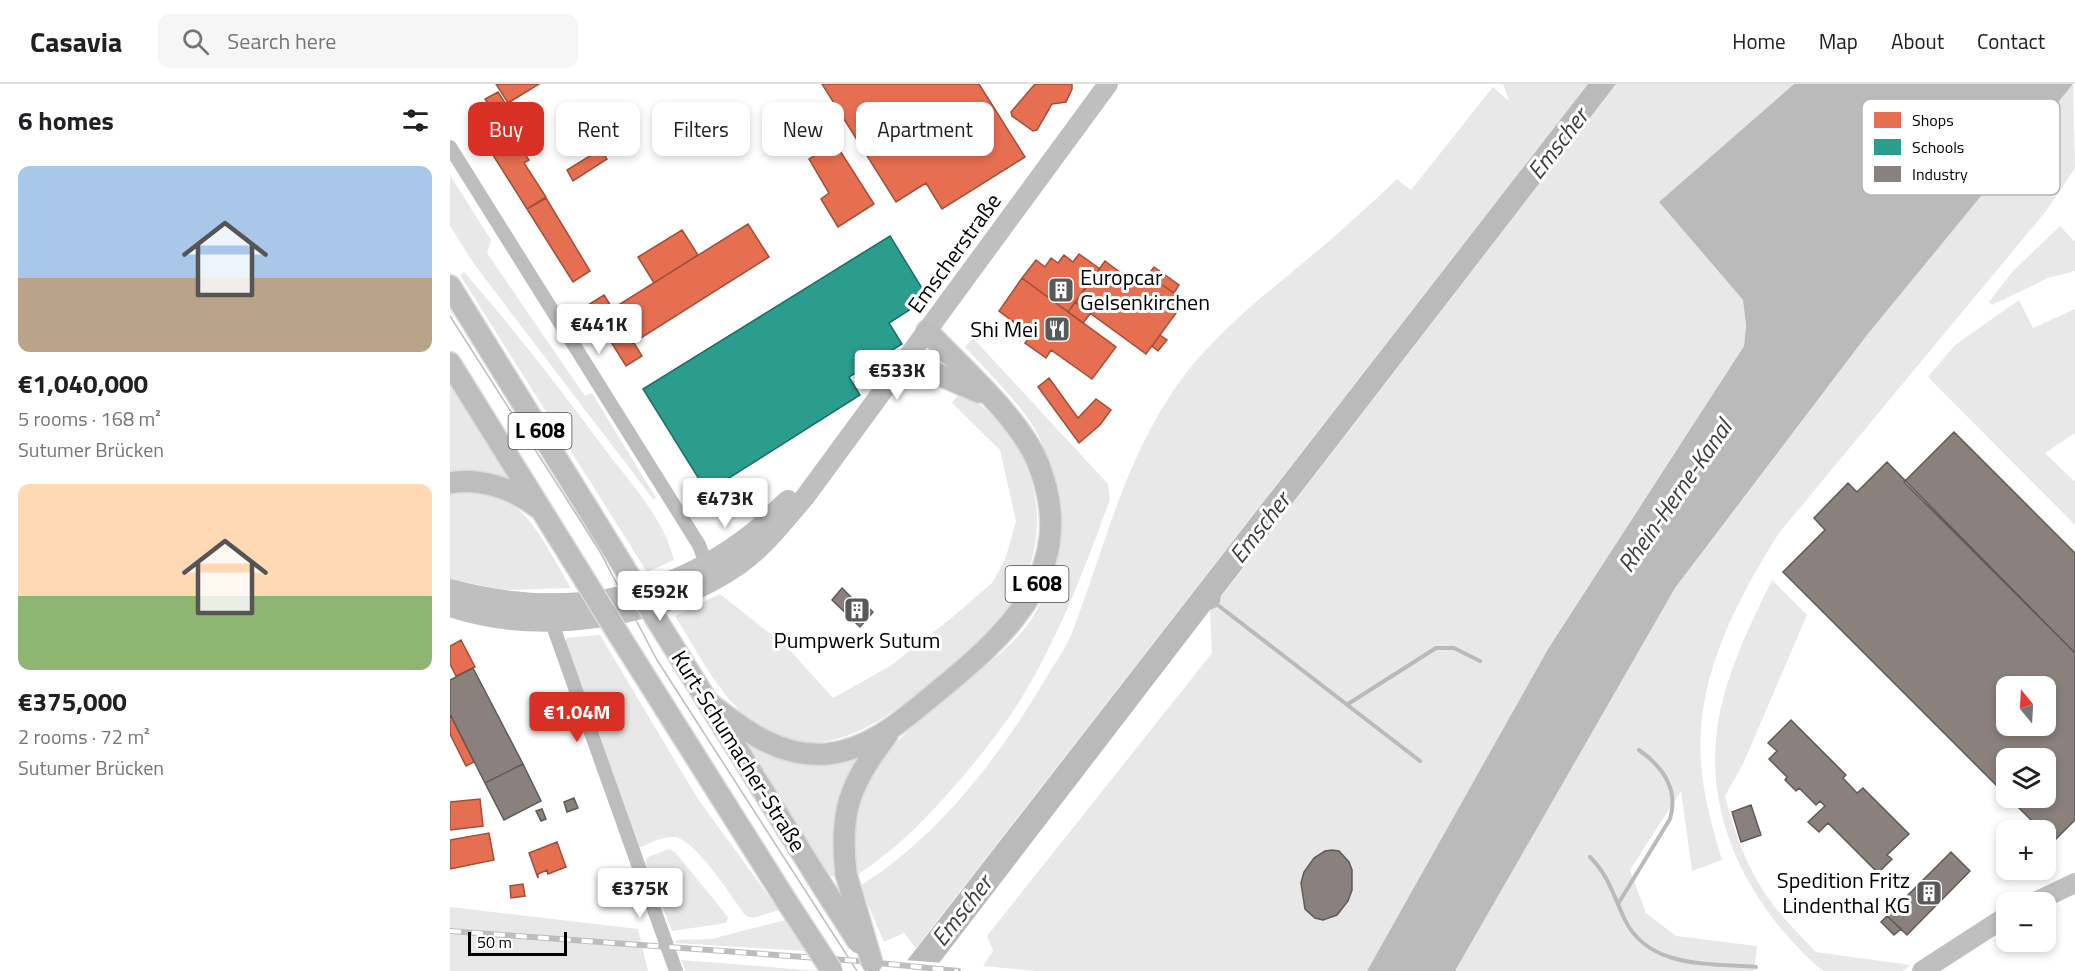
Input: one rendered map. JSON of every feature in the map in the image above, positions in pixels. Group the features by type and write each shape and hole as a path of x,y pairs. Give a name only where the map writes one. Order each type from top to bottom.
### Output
{"main road":[{"name":"Kurt-Schumacher-Straße","path":"450,286 875,967"},
{"name":"L 608","path":"709,703 758,739 798,753 828,754 864,744 891,729 1000,638 1028,603 1043,564 1049,522 1048,501 1038,463 1016,426 927,331"},
{"name":"L 608","path":"905,360 988,396"},
{"name":"Kurt-Schumacher-Straße","path":"450,363 832,971"},
{"name":"L 608","path":"450,483 489,484 513,492 542,511"},
{"name":"L 608","path":"875,967 846,874 842,841 844,815 849,796 873,754 891,729"}],"street":[{"name":"Emscherstraße","path":"551,612 594,619 624,614 710,573 740,564 764,543 805,497 1108,84"},
{"path":"450,147 699,545 710,573"},
{"path":"450,590 514,602 551,612"},
{"path":"450,607 520,619 551,612"},
{"path":"551,612 610,792 676,971"},
{"path":"2056,892 2075,883"},
{"path":"1922,971 1996,923"}],"shaded area":[{"path":"1503,84 1588,84 916,948 904,933 884,942 860,886 916,844 941,819 987,766 1028,708 1070,636 1114,512 1138,454 1152,426 1183,378 1215,340 1233,323 1397,179 1411,190 1493,87 1509,101"},
{"path":"1616,84 1794,84 1659,202 1743,300 1746,325 1744,346 1548,649 1367,971 1035,971 983,966 993,951 987,936 1212,653 1210,610 1219,606 1221,597"},
{"path":"2073,84 2075,168 2060,190 2060,100"},
{"path":"450,175 491,240 487,253 585,396 592,393 656,498 653,499 474,264 450,226"},
{"path":"1982,195 2057,195 2046,211 1779,533 1734,613 1712,671 1701,731 1704,787 1722,860 1692,871 1681,791 1630,870 1646,913 1676,936 1757,946 1754,971 1455,971 1675,588 1867,335"},
{"path":"2060,226 2075,242 2075,271 2048,278 1992,305 1989,302 2013,271"},
{"path":"464,272 536,359 645,501 662,530 674,560 647,572 460,275"},
{"path":"2019,300 2033,328 2075,309 2075,433 2045,453 2075,482 2075,525 1928,377 1955,345"},
{"path":"973,338 1108,484 1110,499 1059,627 1035,675 1013,711 979,757 930,813 896,846 857,875 853,840 858,809 869,781 885,756 906,733 999,655 1023,631 1042,599 1058,553 1057,497 1049,460 1033,426 1018,405 965,347"},
{"path":"450,378 516,484 450,474"},
{"path":"961,391 984,408 1003,427 1018,449 1029,473 1035,498 1037,525 1034,552 1025,580 1012,608 994,630 971,651 901,706 860,731 838,739 816,742 793,740 769,732 739,710 727,696 704,664 675,616 720,594 787,647 833,698 890,666 949,620 992,583 1005,560 1016,521 1000,450 952,403"},
{"path":"470,491 502,499 518,509 540,536 571,588 504,590 450,579 450,493"},
{"path":"1772,580 1807,615 1743,764 1725,796 1732,822 1748,863 1761,888 1791,926 1816,952 1910,965 1903,971 1824,971 1818,967 1772,918 1753,890 1726,830 1718,797 1715,764 1720,710 1738,653"},
{"path":"600,635 698,799 779,910 753,918 746,916 703,859 693,848 675,837 656,840 639,848 566,648 566,638"},
{"path":"746,741 859,755 844,784 836,811 833,840 836,873 833,877 829,876"},
{"path":"669,849 675,852 728,917 726,923 672,931 645,862 648,857"},
{"path":"450,907 638,929 648,971 450,971"},
{"path":"786,920 806,951 674,943 677,940 711,939"},
{"path":"681,960 819,971 686,971"}],"water":[{"name":"Emscher","path":"1588,84 1616,84 1221,596 1219,606 1210,610 933,971 899,971"},
{"name":"Rhein-Herne-Kanal","path":"1794,84 2073,84 2060,100 1862,99 1862,195 1982,195 1867,335 1675,588 1455,971 1367,971 1548,649 1744,346 1746,325 1743,300 1659,202"}],"pier":[{"path":"904,960 943,963 937,971 896,971"}],"building: Shops":[{"path":"496,84 539,84 510,102 507,102"},
{"path":"822,84 979,84 990,102 856,102 856,138 844,119 844,102 833,102"},
{"path":"1035,84 1072,84 1072,89 1066,102 1052,104 1037,130 1033,131 1012,116 1011,112"},
{"path":"498,92 504,102 487,102 485,99"},
{"path":"994,108 1025,157 942,209 926,183 896,202 867,156 994,156"},
{"path":"494,156 526,156 529,160 524,163 546,197 527,209"},
{"path":"590,156 605,156 607,159 573,181 567,170"},
{"path":"814,156 843,156 874,204 838,227 821,199 829,193 809,159"},
{"path":"546,198 590,271 573,282 527,209"},
{"path":"748,224 769,257 633,343 612,309"},
{"path":"682,230 698,255 654,283 638,257"},
{"name":"Europcar Gelsenkirchen","path":"1079,254 1100,269 1068,312 1022,278 1036,260 1045,267 1051,258 1058,263 1064,255 1073,262"},
{"path":"1105,261 1140,287 1148,275 1185,301 1146,354 1075,302"},
{"path":"1154,267 1179,285 1174,293 1148,275"},
{"name":"Shi Mei","path":"1022,278 1116,347 1092,379 1051,350 1046,358 1025,343 1031,335 999,311"},
{"path":"604,295 642,356 626,366 588,305"},
{"path":"1075,302 1091,313 1083,323 1068,312"},
{"path":"1160,335 1167,340 1158,351 1152,346"},
{"path":"1049,378 1078,418 1096,399 1111,410 1100,425 1079,443 1038,387"},
{"path":"461,640 475,667 456,676 450,664 450,646"},
{"path":"450,714 474,762 466,766 450,734"},
{"path":"480,799 483,826 450,830 450,802"},
{"path":"489,833 494,860 450,869 450,840"},
{"path":"557,842 566,867 548,874 547,870 538,874 538,878 529,853"},
{"path":"523,884 525,896 511,898 510,886"}],"building: Schools":[{"path":"890,236 928,298 889,323 902,344 849,377 860,395 707,492 643,389"}],"building: Industry":[{"path":"1954,432 2075,553 2075,653 1904,482"},
{"path":"1887,462 2075,653 2075,820 2056,839 2056,820 2031,820 2019,808 2056,808 2056,748 1996,748 1996,785 1783,572 1825,530 1814,518 1848,483 1857,492"},
{"name":"Pumpwerk Sutum","path":"842,588 861,607 864,604 873,612 860,627 832,600"},
{"path":"473,668 523,764 485,783 450,714 450,680"},
{"path":"1791,720 1846,775 1843,778 1857,793 1863,788 1909,834 1887,855 1892,859 1878,873 1828,823 1819,832 1808,822 1825,806 1820,801 1816,805 1799,788 1796,791 1785,780 1787,777 1769,759 1777,751 1768,743"},
{"path":"523,764 541,801 504,820 485,783"},
{"path":"574,798 578,808 567,812 564,802"},
{"path":"1751,805 1761,835 1741,842 1732,812"},
{"path":"542,809 546,819 541,821 536,811"},
{"path":"1325,851 1339,851 1349,862 1352,870 1352,890 1348,901 1337,915 1323,920 1315,918 1305,909 1301,883 1304,872 1314,858"},
{"name":"Spedition Fritz Lindenthal KG","path":"1951,852 1970,871 1907,935 1887,916"},
{"path":"1887,916 1901,929 1894,935 1881,922"}],"waterway":[{"path":"1219,606 1420,761"},
{"path":"1348,704 1436,648 1454,648 1480,661"},
{"path":"1618,904 1670,819 1672,808 1670,788 1662,771 1639,750"},
{"path":"1590,857 1607,879 1625,920 1636,936 1649,947 1682,960 1756,967"}],"tram line":[{"path":"450,316 599,550 657,660 857,971"}],"railway":[{"path":"450,931 859,961 958,971"}],"place":[{"name":"Europcar Gelsenkirchen","path":"1061,290"},
{"name":"Shi Mei","path":"1057,329"},
{"name":"Pumpwerk Sutum","path":"857,610"},
{"name":"Spedition Fritz Lindenthal KG","path":"1929,893"}]}
